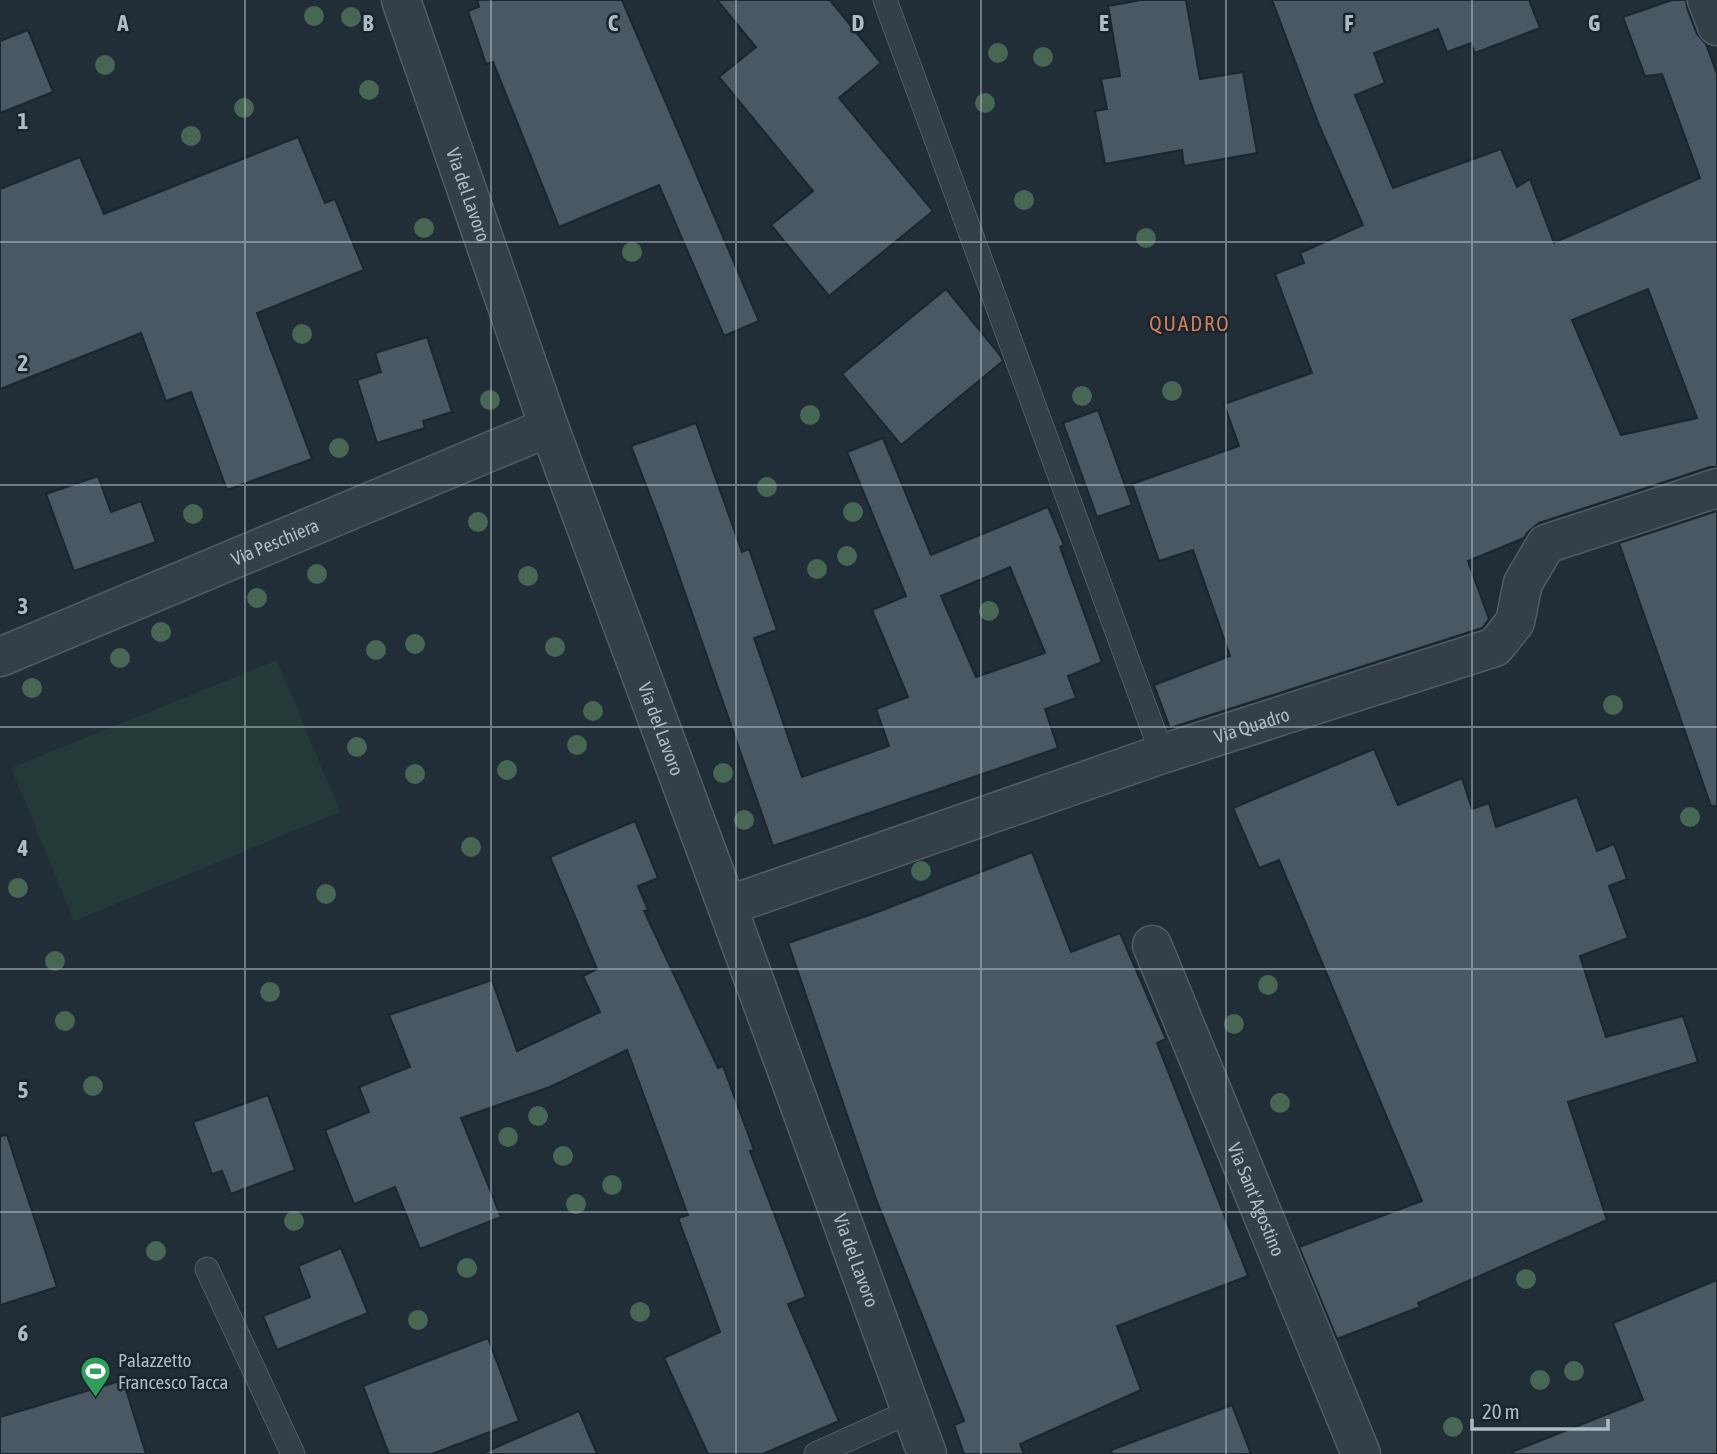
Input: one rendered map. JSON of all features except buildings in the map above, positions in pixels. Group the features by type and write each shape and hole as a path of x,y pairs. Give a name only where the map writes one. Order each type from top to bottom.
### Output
{"street":[{"name":"Via del Lavoro","path":"401,0 550,427 927,1454"},
{"path":"1707,0 1717,26"},
{"name":"Via Peschiera","path":"0,657 550,427"},
{"name":"Via Quadro","path":"727,906 1162,754 1495,647 1515,622 1523,583 1546,544 1717,488"},
{"name":"Via Sant'Agostino","path":"1152,945 1361,1454"}],"lane":[{"path":"885,0 1162,754"},
{"path":"207,1269 293,1454"},
{"path":"817,1454 911,1411"}],"green space":[{"path":"277,660 340,812 74,921 11,768"}],"place":[{"name":"Palazzetto Francesco Tacca","path":"95,1398"}],"district":[{"name":"QUADRO","path":"1190,324"}]}
